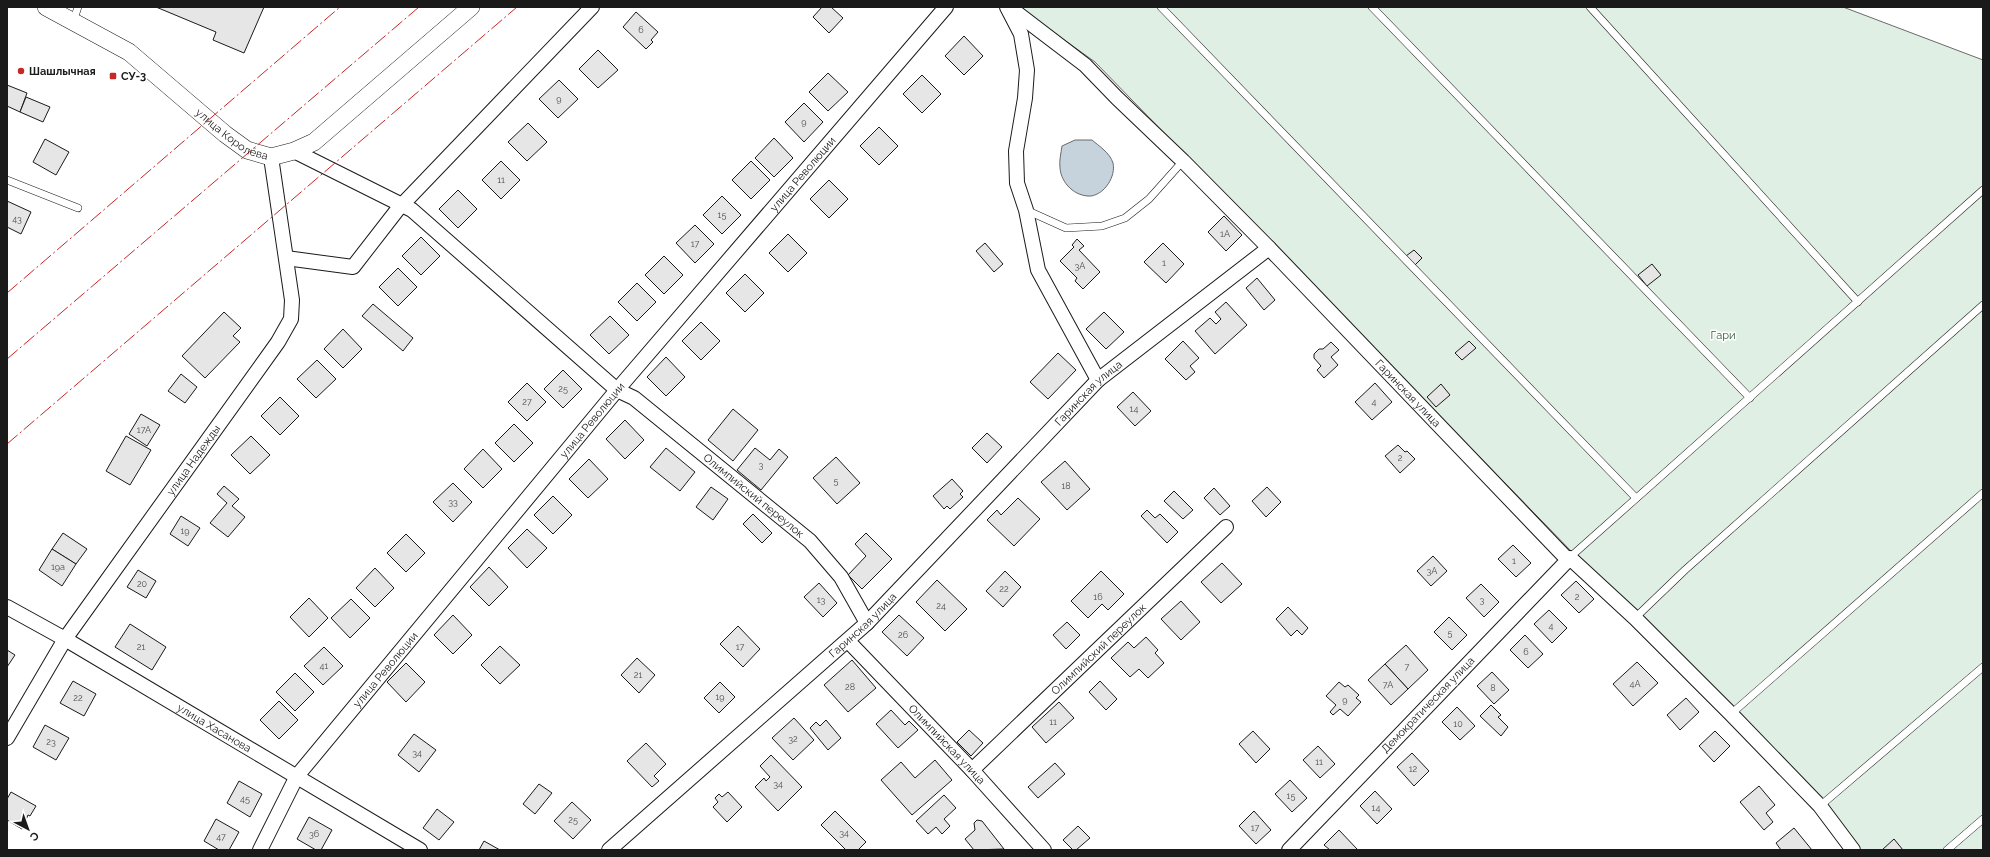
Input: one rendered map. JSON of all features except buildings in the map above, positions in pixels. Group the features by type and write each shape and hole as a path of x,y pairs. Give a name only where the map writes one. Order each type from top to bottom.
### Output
{"street":[{"name":"улица Королёва","path":"46,7 76,14 129,52 225,134 247,150 271,157 294,151 314,142 471,7"},
{"path":"286,258 353,267 401,205 592,7"},
{"name":"улица Революции","path":"260,850 297,776 617,390 946,7"},
{"path":"1008,7 1085,65 1116,98 1183,161 1269,248"},
{"path":"1008,7 1021,34 1027,70 1025,98 1016,151 1017,182 1026,210 1038,270 1098,380"},
{"name":"Олимпийский переулок","path":"294,151 412,210 617,390 634,398 810,541 841,577 867,623"},
{"name":"улица Надежды","path":"7,738 65,639 278,342 290,319 292,300 271,157"},
{"name":"Гаринская улица","path":"609,850 867,623 1098,380 1269,248 1569,559 1635,618 1820,806 1853,850"},
{"name":"Олимпийский переулок","path":"972,770 1226,527"},
{"name":"Демократическая улица","path":"1289,850 1569,559"},
{"name":"улица Хасанова","path":"7,607 65,639 420,850"},
{"name":"Олимпийская улица","path":"848,641 972,770 1044,850"}],"lane":[{"path":"1161,7 1636,498"},
{"path":"1372,7 1750,398"},
{"path":"1590,7 1858,302"},
{"path":"1026,210 1066,228 1102,226 1125,218 1149,199 1183,161"},
{"path":"7,180 78,208"},
{"path":"1569,559 1983,190"},
{"path":"1635,618 1685,570 1983,304"},
{"path":"1730,714 1983,493"},
{"path":"1820,806 1983,668"},
{"path":"1947,850 1983,819"}],"green space":[{"name":"Гари","path":"1021,7 1843,7 1983,60 1983,850 1857,850 1573,553 1095,62"}],"shaded area":[{"path":"1075,140 1092,140 1112,159 1113,173 1111,179 1105,188 1096,195 1085,196 1074,192 1066,184 1061,174 1060,163 1062,146"}],"power":[{"path":"7,293 340,7"},
{"path":"7,359 419,7"},
{"path":"7,444 517,7"}],"place":[{"name":"Шашлычная","path":"21,71"},
{"name":"СУ-3","path":"113,76"}]}
